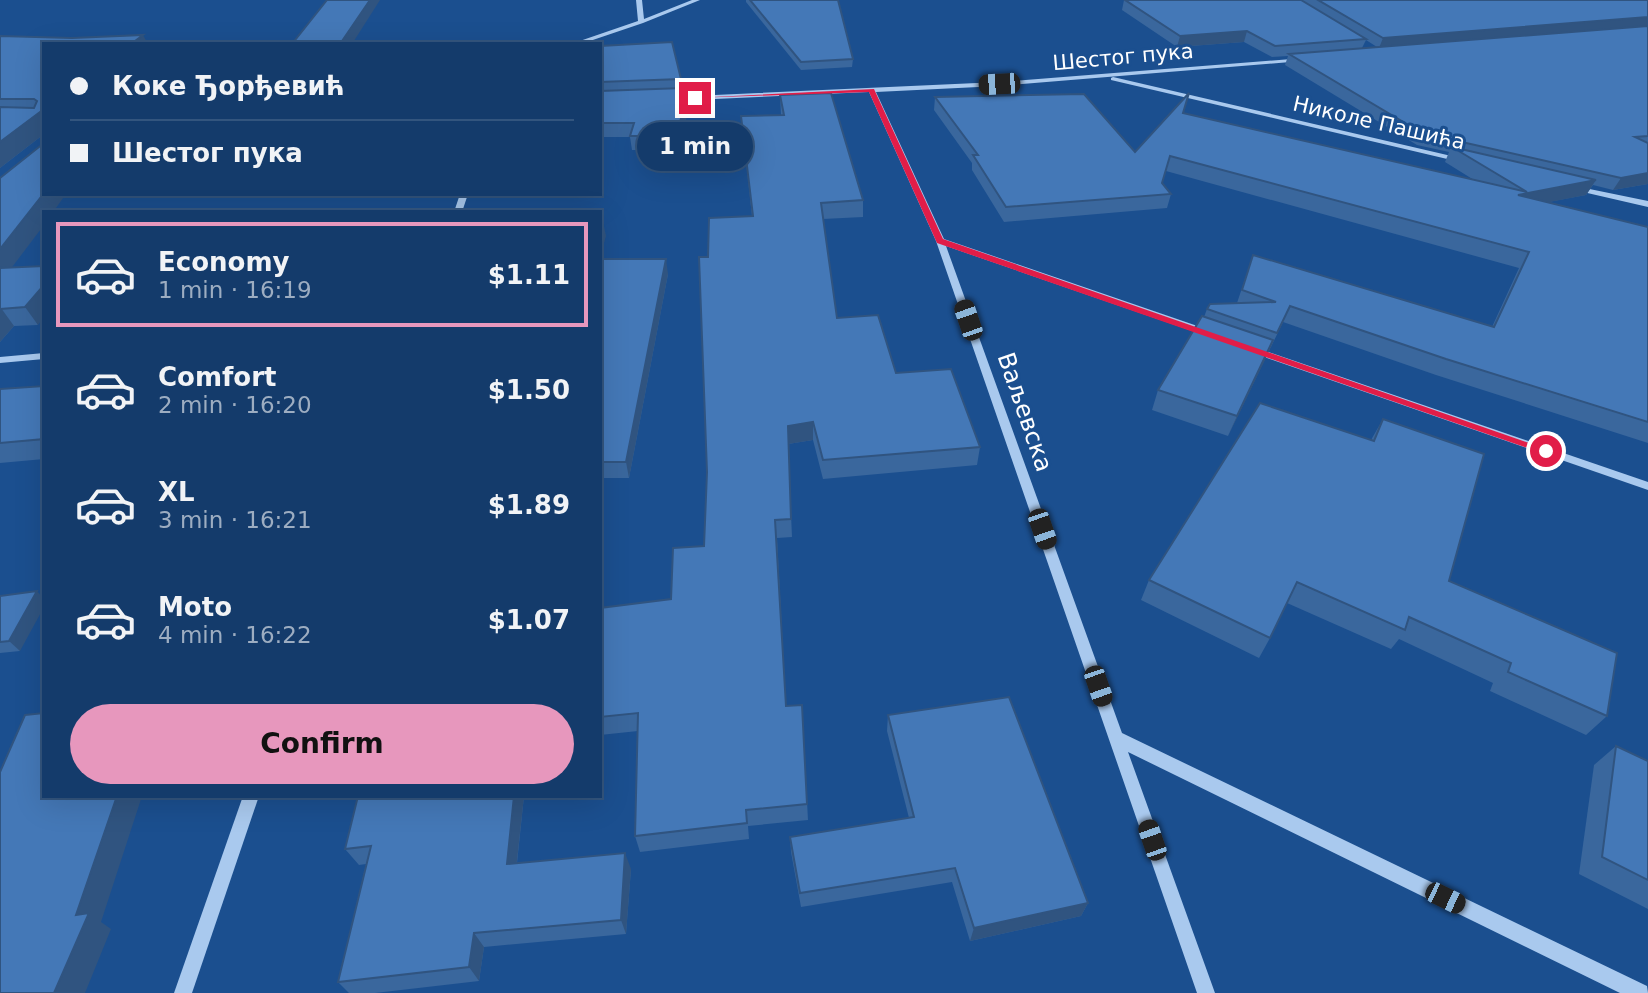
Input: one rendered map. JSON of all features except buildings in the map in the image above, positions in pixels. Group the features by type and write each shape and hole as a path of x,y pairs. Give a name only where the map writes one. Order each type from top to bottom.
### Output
{"street":[{"path":"639,0 641,22"},
{"path":"580,42 697,0"},
{"name":"Шестог пука","path":"668,99 1102,77 1308,59"},
{"name":"Николе Пашића","path":"1102,77 1471,163"},
{"name":"Ваљевска","path":"872,90 940,241 1206,993"},
{"path":"1566,185 1648,204"},
{"path":"940,241 1219,337"},
{"path":"1245,346 1648,486"},
{"path":"0,360 42,356"},
{"path":"1116,738 1640,993"},
{"path":"183,993 250,798"}],"route":[{"path":"695,98 872,90 940,241 1546,451"}]}
